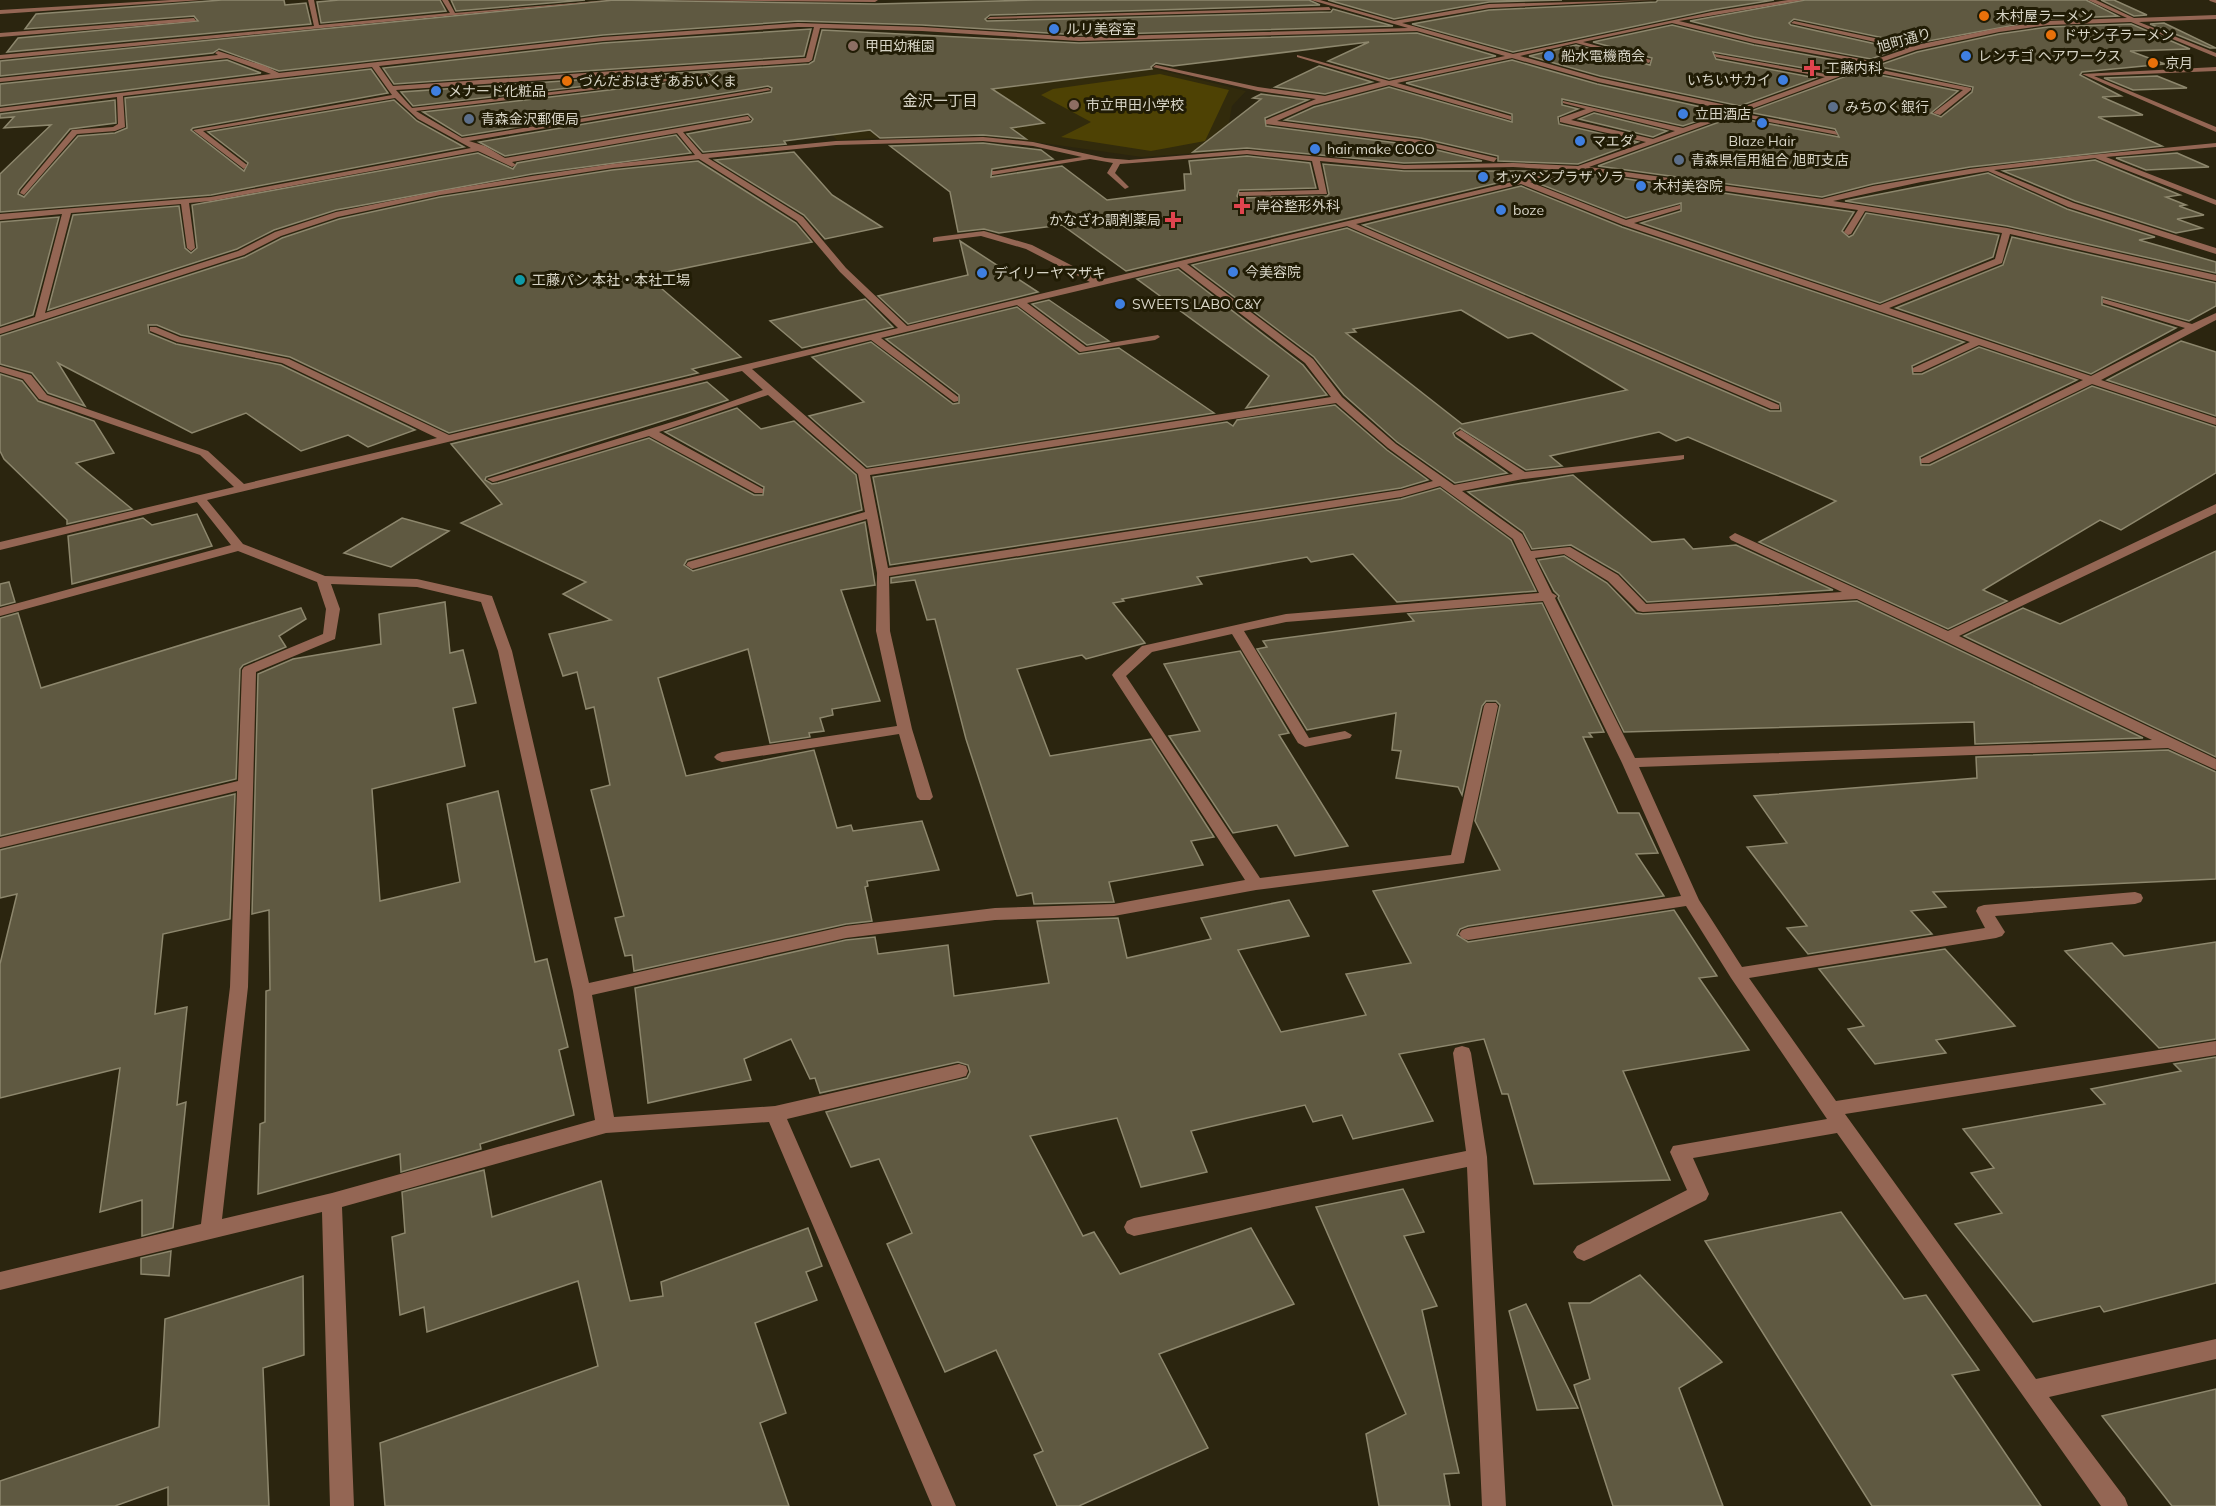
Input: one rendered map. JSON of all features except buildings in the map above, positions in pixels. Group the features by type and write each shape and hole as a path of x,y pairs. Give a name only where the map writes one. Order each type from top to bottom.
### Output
{"street":[{"path":"0,12 200,0 194,20 192,43 201,46"},
{"path":"312,0 317,28"},
{"path":"446,0 454,15"},
{"path":"0,57 609,0"},
{"path":"675,0 875,0"},
{"path":"1314,0 1598,80 1835,133"},
{"path":"1390,23 1489,6 1653,0"},
{"path":"1513,165 1420,142 1269,122 1291,109 1510,56 1723,10 1800,0"},
{"path":"2091,0 2216,55"},
{"path":"990,19 1341,9"},
{"name":"旭町通り","path":"0,546 1579,168 1868,62 1914,48 2032,24 2216,17"},
{"path":"0,35 194,20"},
{"path":"1669,21 1754,41 1868,62"},
{"path":"1794,23 1914,48"},
{"path":"0,110 374,64 603,39 818,25 1079,39 1414,30"},
{"path":"392,88 809,60 818,25"},
{"path":"1575,42 1649,61"},
{"path":"209,50 263,67 280,76"},
{"path":"1716,55 1830,77"},
{"path":"0,80 226,56"},
{"path":"1299,56 1508,118"},
{"path":"374,64 410,110 440,130 482,148 532,178"},
{"path":"1156,67 1258,88 1329,99"},
{"path":"1856,67 1969,89 1937,112"},
{"path":"2216,69 2085,74 2216,130"},
{"path":"410,110 730,74"},
{"path":"464,140 768,90"},
{"path":"24,193 75,132 115,129 122,125 120,95"},
{"path":"244,167 197,130 398,96"},
{"path":"1564,102 1684,130"},
{"path":"1594,109 1563,120 1654,142"},
{"path":"504,161 748,118"},
{"path":"680,130 700,157 800,219 843,270 905,329"},
{"path":"0,331 131,286 241,253 278,234 336,216 440,193 532,178 836,143 983,139 1033,144 1118,161 1161,160 1247,152 1404,167 1513,165 1579,168 1820,201 2007,231 2216,278"},
{"path":"1820,201 1877,187 1988,171 2216,145"},
{"path":"0,217 184,202 256,191 482,148"},
{"path":"1242,194 1324,192 1315,157"},
{"path":"2098,157 2216,203"},
{"path":"995,173 1095,158"},
{"path":"1118,161 1111,173 1125,187"},
{"path":"1988,171 2071,206 2216,251"},
{"path":"1522,182 1626,223 2216,422"},
{"path":"184,202 191,248"},
{"path":"1626,223 1677,207"},
{"path":"1848,232 1863,208"},
{"path":"39,319 67,212"},
{"path":"1349,224 1775,407"},
{"path":"1879,309 1999,261 2007,231"},
{"path":"936,240 981,233 1029,247 1100,283"},
{"path":"1181,264 1309,361 1338,399 1392,446 1518,537 1530,555 1630,763 1691,900 1737,974 1836,1116 2031,1391 2116,1506"},
{"path":"2106,301 2194,328"},
{"path":"1019,302 1084,350 1155,337"},
{"path":"1925,461 2092,380 2216,316"},
{"path":"153,329 177,339 285,361 448,439"},
{"path":"873,337 954,399"},
{"path":"1917,370 1978,342"},
{"path":"743,368 864,473 883,573 883,631 905,729 925,797"},
{"path":"0,369 27,377 43,397 204,453 243,489"},
{"path":"493,479 650,432 769,391"},
{"path":"864,473 1338,399"},
{"path":"650,432 759,491"},
{"path":"1461,433 1524,476"},
{"path":"883,573 1449,485 1680,457"},
{"path":"200,499 239,547 323,580 417,582 487,599 506,651 582,991 606,1125"},
{"path":"1948,636 2216,508"},
{"path":"692,565 872,514"},
{"path":"1735,537 2216,765"},
{"path":"0,612 239,547"},
{"path":"1530,555 1566,549 1613,578 1643,608 1859,595"},
{"path":"211,1228 239,987 249,670 330,636 333,609 323,580"},
{"path":"1256,884 1119,675 1147,649 1286,618 1550,596"},
{"path":"1236,629 1305,743 1345,735"},
{"path":"582,991 846,932 995,914 1114,910 1256,884 1458,859 1491,706"},
{"path":"722,758 905,729"},
{"path":"1630,763 2169,744"},
{"path":"0,843 245,784"},
{"path":"1737,974 1996,932 1983,911 2135,898"},
{"path":"1468,934 1691,900"},
{"path":"1584,1252 1699,1194 1680,1152 1836,1116 2216,1047"},
{"path":"1462,1053 1477,1157 1494,1506"},
{"path":"0,1281 211,1228 332,1201 606,1125 776,1114 958,1071"},
{"path":"776,1114 944,1506"},
{"path":"1134,1227 1477,1157"},
{"path":"332,1201 342,1506"},
{"path":"2031,1391 2216,1349"}],"shaded area":[{"path":"1098,55 1246,91 1232,106 1224,151 1142,157 1000,137 957,135 837,140 795,98"},
{"path":"1160,74 1229,90 1205,141 1151,151 1061,137 1091,122 1041,95 1053,89"}],"place":[{"name":"木村屋ラーメン","path":"1984,16"},
{"name":"ルリ美容室","path":"1054,29"},
{"name":"ドサン子ラーメン","path":"2051,35"},
{"name":"甲田幼稚園","path":"853,46"},
{"name":"船水電機商会","path":"1549,56"},
{"name":"レンチゴ ヘアワークス","path":"1966,56"},
{"name":"京月","path":"2153,63"},
{"name":"工藤内科","path":"1812,68"},
{"name":"いちいサカイ","path":"1783,80"},
{"name":"づんだおはぎ あおいくま","path":"567,81"},
{"name":"メナード化粧品","path":"436,91"},
{"name":"市立甲田小学校","path":"1074,105"},
{"name":"みちのく銀行","path":"1833,107"},
{"name":"立田酒店","path":"1683,114"},
{"name":"青森金沢郵便局","path":"469,119"},
{"name":"Blaze Hair","path":"1762,123"},
{"name":"マエダ","path":"1580,141"},
{"name":"hair make COCO","path":"1315,149"},
{"name":"青森県信用組合 旭町支店","path":"1679,160"},
{"name":"オッペンプラザ ソラ","path":"1483,177"},
{"name":"木村美容院","path":"1641,186"},
{"name":"岸谷整形外科","path":"1242,206"},
{"name":"boze","path":"1501,210"},
{"name":"かなざわ調剤薬局","path":"1173,220"},
{"name":"今美容院","path":"1233,272"},
{"name":"デイリーヤマザキ","path":"982,273"},
{"name":"工藤パン 本社・本社工場","path":"520,280"},
{"name":"SWEETS LABO C&Y","path":"1120,304"}],"district":[{"name":"金沢一丁目","path":"940,101"}]}
